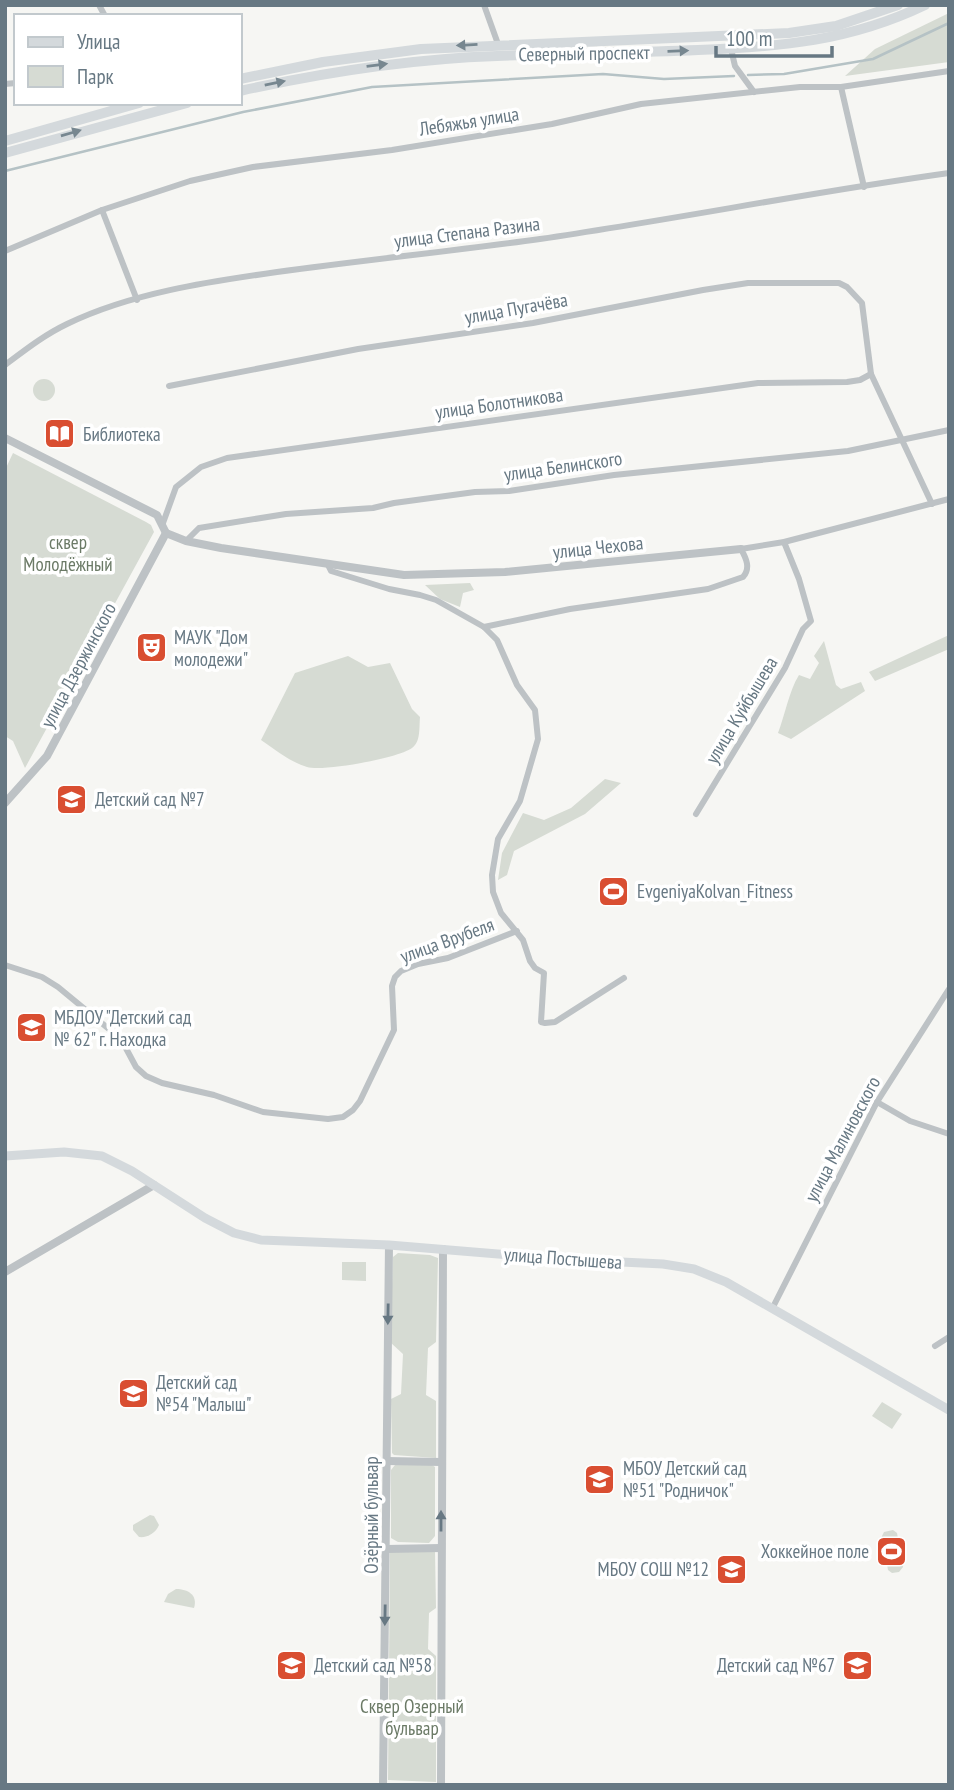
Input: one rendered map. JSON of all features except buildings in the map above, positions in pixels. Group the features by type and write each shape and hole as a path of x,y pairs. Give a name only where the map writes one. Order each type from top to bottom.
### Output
{"main road":[{"name":"Северный проспект","path":"242,79 308,64 384,52 498,44 760,36 835,26 898,5"},
{"name":"Северный проспект","path":"242,91 386,64 458,57 791,45 838,37 884,24 925,5"},
{"path":"308,64 310,76"},
{"path":"5,141 132,105"},
{"path":"5,153 175,105"},
{"name":"улица Постышева","path":"5,1156 90,1153 115,1162 205,1218 247,1237 281,1242 388,1245 679,1266 726,1282 949,1410"}],"street":[{"path":"484,5 498,44"},
{"path":"732,49 735,66 754,92"},
{"name":"Лебяжья улица","path":"5,251 102,210 190,181 253,167 552,124 641,104 800,88 841,87 949,71"},
{"path":"841,87 864,187"},
{"name":"улица Степана Разина","path":"5,365 67,324 137,300 192,286 250,276 541,239 949,173"},
{"path":"102,210 137,300"},
{"name":"улица Пугачёва","path":"169,386 358,349 533,323 629,303 748,284 839,283 847,286 862,303 871,374"},
{"path":"871,374 932,504"},
{"name":"улица Болотникова","path":"163,523 176,487 201,467 227,458 722,388 771,383 847,382 860,380 871,374"},
{"name":"улица Белинского","path":"186,541 199,528 286,513 373,508 394,503 475,492 509,491 614,475 848,451 949,430"},
{"path":"5,438 157,515 166,533"},
{"path":"484,627 570,609 708,589 743,577 748,567 741,549 784,542 949,499"},
{"name":"улица Чехова","path":"166,533 186,541 404,575 468,574 741,549"},
{"name":"улица Дзержинского","path":"5,803 47,756 166,533"},
{"name":"улица Куйбышева","path":"696,814 785,668 803,629 811,621 799,579 784,542"},
{"path":"328,565 331,571 436,600 484,627 497,640 517,685 535,710 538,739 520,801 498,839 492,875 493,892 501,913 523,940 530,961 544,973 541,1022 555,1021 624,978"},
{"name":"улица Врубеля","path":"5,965 41,977 58,987 121,1039 136,1067 146,1076 263,1112 328,1119 343,1117 360,1101 394,1030 391,986 401,971 418,964 448,958 517,931"},
{"name":"улица Малиновского","path":"772,1309 877,1102 949,989"},
{"path":"877,1102 910,1121 949,1134"},
{"path":"5,1272 154,1185"},
{"name":"Озёрный бульвар","path":"383,1785 388,1245"},
{"path":"441,1785 443,1249"},
{"path":"935,1346 949,1338"},
{"path":"387,1461 441,1462"},
{"path":"386,1549 441,1548"}],"green space":[{"path":"949,13 949,62 845,76 875,49"},
{"path":"44,379 52,382 55,390 52,398 44,401 36,398 33,390 36,382"},
{"name":"сквер Молодёжный","path":"13,453 146,522 154,532 25,768 13,741 5,736 5,470"},
{"path":"470,583 474,590 463,593 460,607 440,599 425,585"},
{"path":"949,635 949,649 875,681 869,672"},
{"path":"824,641 836,685 841,689 861,682 865,691 791,739 778,733 790,696 799,675 810,679 819,663 814,656"},
{"path":"348,656 368,667 390,663 412,709 420,717 417,742 412,748 377,760 316,768 295,762 261,740 295,673"},
{"path":"605,779 621,783 585,814 514,851 507,875 498,880 502,853 523,813 544,820 571,808"},
{"path":"398,1253 438,1258 436,1342 428,1348 426,1395 436,1401 436,1458 392,1453 391,1399 401,1394 403,1354 390,1342 393,1257"},
{"path":"342,1262 366,1262 366,1281 342,1280"},
{"path":"882,1402 902,1414 892,1429 872,1416"},
{"path":"395,1465 435,1467 435,1536 429,1543 398,1542 391,1538 391,1470"},
{"path":"150,1515 154,1516 158,1528 145,1537 139,1537 133,1530 133,1525"},
{"name":"Хоккейное поле","path":"893,1530 897,1533 903,1567 899,1572 892,1573 888,1570 882,1536 884,1532"},
{"name":"Сквер Озерный бульвар","path":"435,1551 436,1608 429,1613 428,1649 436,1656 436,1782 388,1780 390,1552"},
{"path":"176,1589 184,1590 193,1596 194,1608 164,1602 168,1594"}],"waterway":[{"path":"748,75 784,74 873,59 949,23"},
{"path":"5,171 243,112 372,87 603,74 664,79 734,76"}],"place":[{"name":"Библиотека","path":"60,434"},
{"name":"МАУК \"Дом молодежи\"","path":"151,648"},
{"name":"Детский сад №7","path":"72,799"},
{"name":"EvgeniyaKolvan_Fitness","path":"614,891"},
{"name":"МБДОУ \"Детский сад № 62\" г. Находка","path":"31,1028"},
{"name":"Детский сад №54 \"Малыш\"","path":"133,1393"},
{"name":"МБОУ Детский сад №51 \"Родничок\"","path":"600,1479"},
{"name":"Хоккейное поле","path":"892,1551"},
{"name":"МБОУ СОШ №12","path":"732,1569"},
{"name":"Детский сад №58","path":"291,1665"},
{"name":"Детский сад №67","path":"858,1665"}]}
